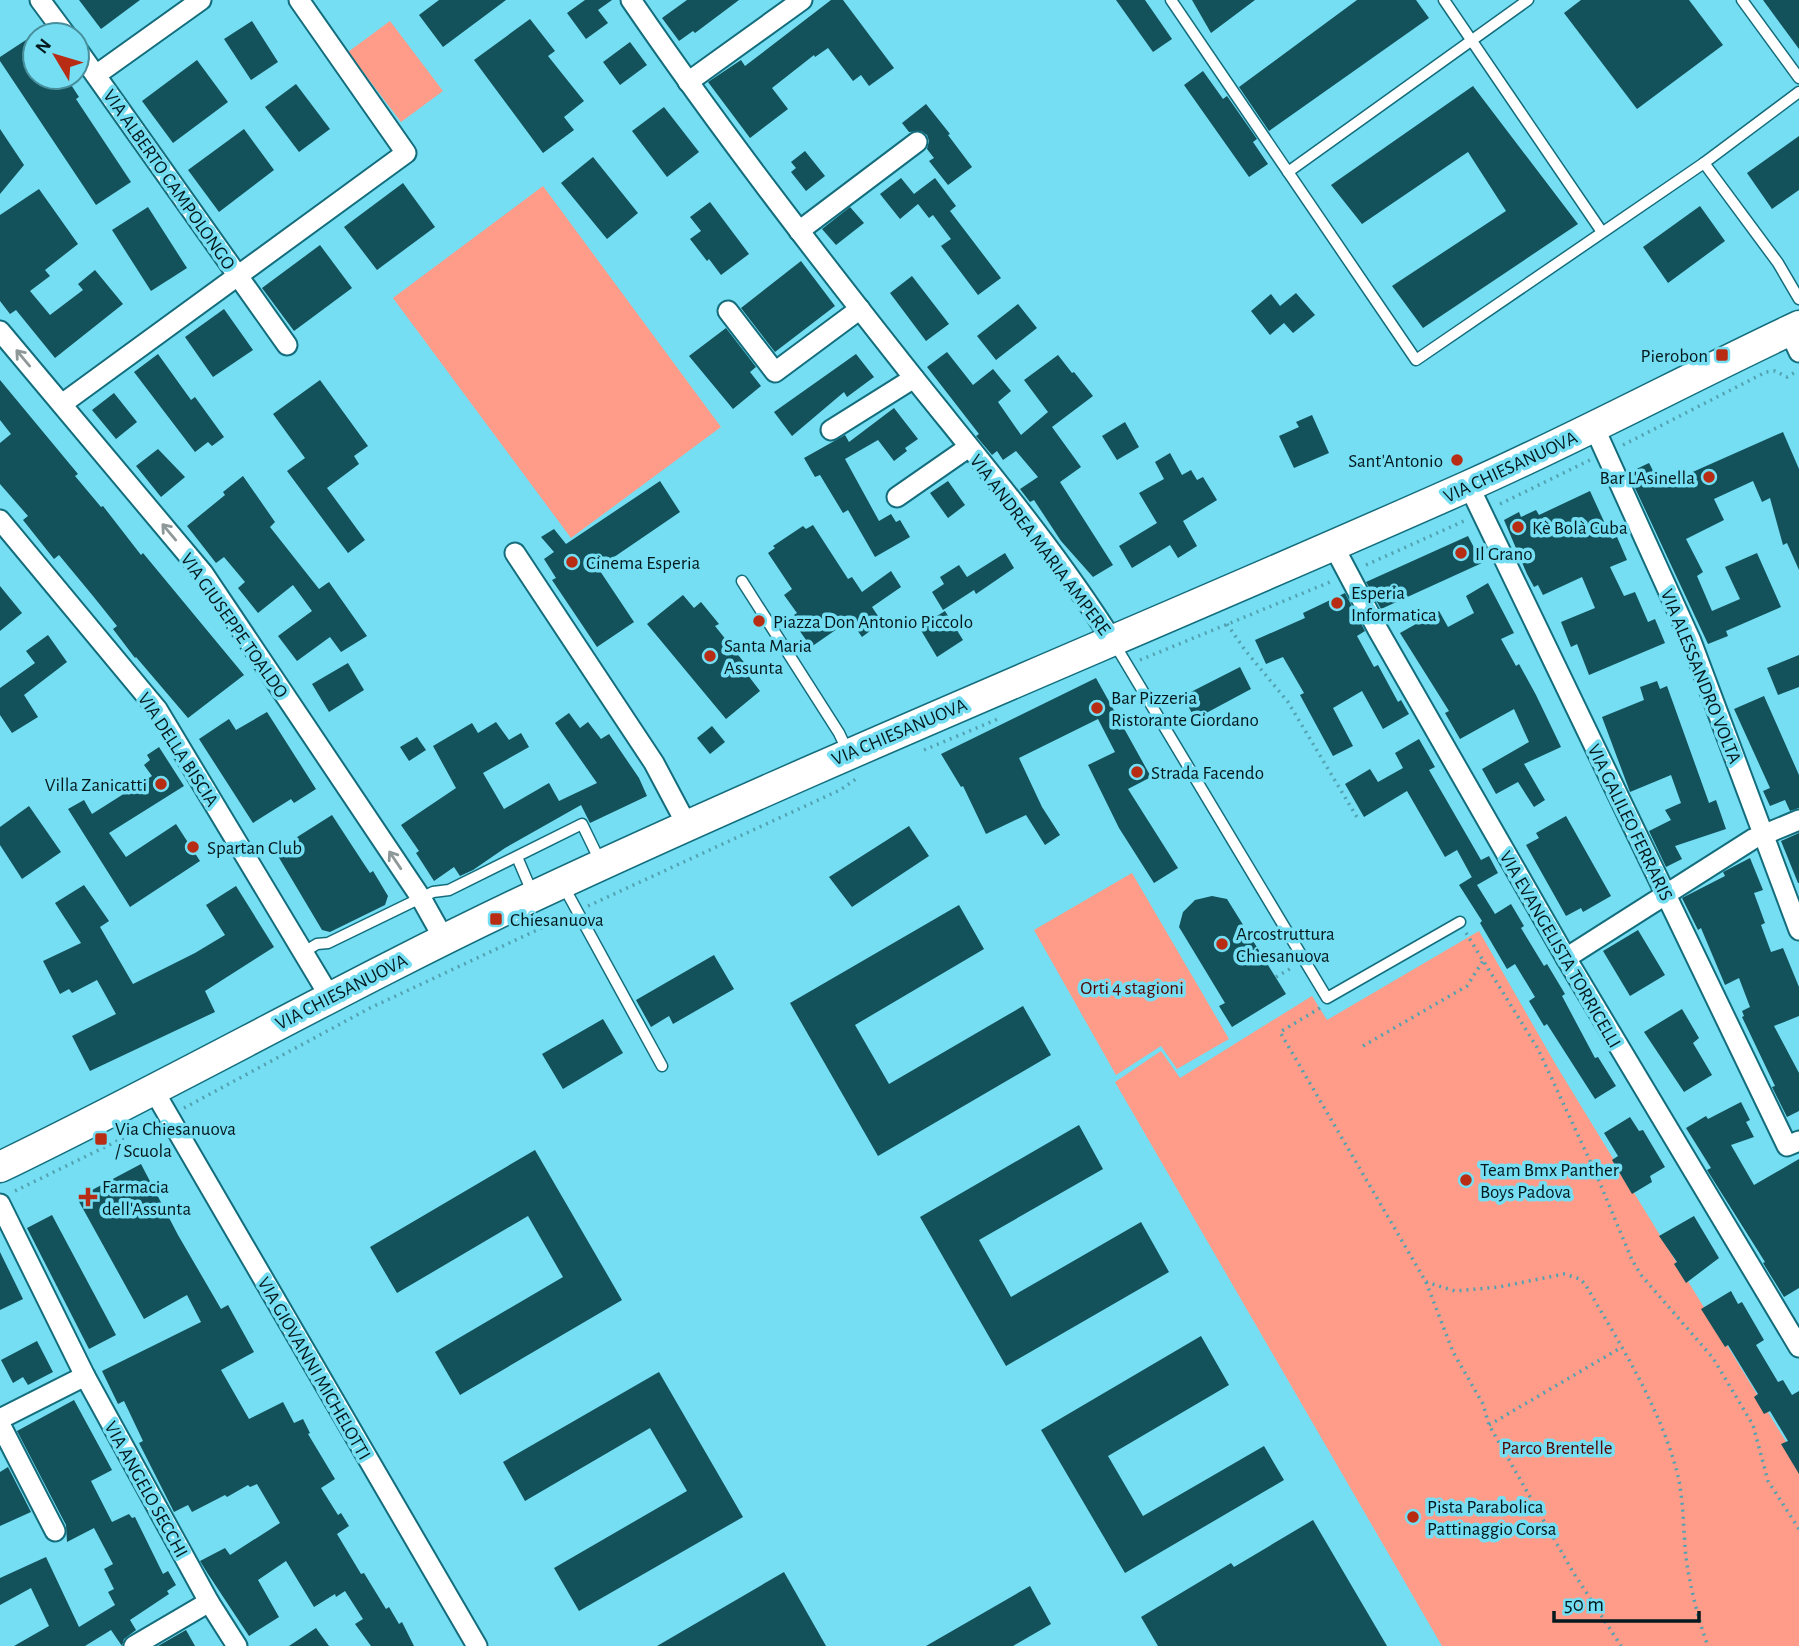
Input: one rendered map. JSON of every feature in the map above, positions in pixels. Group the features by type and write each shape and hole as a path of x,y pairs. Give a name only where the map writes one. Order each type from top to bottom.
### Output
{"main road":[{"name":"VIA CHIESANUOVA","path":"3,1188 154,1091 330,997 534,896 688,827 853,766 1112,640 1469,486 1796,336"}],"street":[{"path":"40,0 56,21"},
{"path":"96,75 201,0"},
{"path":"62,404 406,153 299,0"},
{"name":"VIA ANDREA MARIA AMPERE","path":"631,0 688,82 799,231 1017,507 1112,640"},
{"path":"688,82 802,0"},
{"name":"VIA ALBERTO CAMPOLONGO","path":"91,68 287,345"},
{"path":"799,231 917,142"},
{"path":"729,311 775,372 860,309"},
{"name":"VIA GIUSEPPE TOALDO","path":"0,331 203,573 421,898 444,939"},
{"path":"831,430 914,378"},
{"name":"VIA ALESSANDRO VOLTA","path":"1594,427 1691,641 1799,930"},
{"name":"VIA ANDREA MARIA AMPERE","path":"897,497 969,447"},
{"name":"VIA GALILEO FERRARIS","path":"1469,486 1787,1146 1799,1141"},
{"name":"VIA DELLA BISCIA","path":"0,520 157,709 330,997"},
{"name":"VIA EVANGELISTA TORRICELLI","path":"1334,545 1378,630 1566,958 1799,1347"},
{"path":"515,553 654,763 688,827"},
{"path":"1566,958 1667,896 1752,839 1799,820"},
{"name":"VIA GIOVANNI MICHELOTTI","path":"154,1091 477,1646"},
{"name":"VIA ANGELO SECCHI","path":"3,1188 85,1376 209,1602 237,1646"},
{"path":"55,1531 0,1422 85,1376"},
{"path":"134,1646 209,1602"}],"lane":[{"path":"1171,0 1416,360 1704,163 1799,92"},
{"path":"1444,0 1602,232"},
{"path":"1288,172 1528,0"},
{"path":"1742,0 1799,78"},
{"path":"1704,163 1778,263 1799,299"},
{"path":"743,581 832,722 853,766"},
{"path":"1112,640 1327,998 1460,922"},
{"path":"304,952 433,892 449,890 582,824 601,865"},
{"path":"517,857 534,896"},
{"path":"562,883 662,1066"}],"path":[{"path":"1619,446 1766,372 1775,371 1787,377 1799,371"},
{"path":"1493,507 1589,460"},
{"path":"1359,569 1468,519"},
{"path":"1139,661 1336,579"},
{"path":"1215,596 1226,624 1288,702 1358,818"},
{"path":"921,752 1002,717"},
{"path":"610,896 840,790 853,766"},
{"path":"1460,922 1544,1062 1632,1259 1641,1275 1713,1359 1753,1426 1768,1481 1799,1529"},
{"path":"190,1105 370,1007 552,923"},
{"path":"1363,1046 1467,986 1483,961"},
{"path":"1276,977 1293,967"},
{"path":"1327,998 1324,1006 1280,1032 1426,1283 1453,1352 1483,1404 1489,1424 1573,1572 1621,1646"},
{"path":"3,1188 150,1125"},
{"path":"1426,1283 1455,1291 1572,1275 1585,1284 1651,1402 1666,1438 1678,1475 1686,1562 1708,1646"},
{"path":"1489,1424 1622,1347"}],"green space":[{"path":"390,21 443,91 401,122 348,52"},
{"path":"543,186 721,427 571,538 393,298"},
{"name":"Orti 4 stagioni","path":"1132,873 1229,1039 1177,1069 1161,1046 1116,1075 1034,930"},
{"name":"Parco Brentelle","path":"1479,931 1556,1065 1799,1463 1799,1646 1442,1646 1115,1082 1161,1051 1180,1078 1312,996 1327,1020"}],"building":[{"path":"79,0 140,0 101,29"},
{"path":"439,0 506,0 443,47 419,15"},
{"path":"585,0 612,0 598,10 608,23 586,39 567,13"},
{"path":"687,0 739,0 695,33 693,31 679,41 662,18"},
{"path":"831,0 843,0 894,68 869,86 861,75 853,81 828,48 815,57 814,55 772,88 788,109 750,138 708,82 741,60 745,66"},
{"path":"1116,0 1145,0 1172,39 1153,52"},
{"path":"1192,0 1255,0 1211,33"},
{"path":"1357,0 1416,0 1429,18 1269,131 1239,87"},
{"path":"1581,0 1689,0 1723,45 1637,109 1564,13"},
{"path":"1763,0 1799,0 1799,49"},
{"path":"530,19 555,51 548,56 584,101 564,117 574,130 543,153 474,60"},
{"path":"252,21 278,62 251,80 224,39"},
{"path":"630,42 647,65 620,85 603,62"},
{"path":"21,43 21,91 75,91 79,97 76,99 131,182 96,205 0,61 0,57"},
{"path":"197,60 228,102 173,143 142,101"},
{"path":"1203,71 1223,99 1227,96 1257,139 1253,142 1268,164 1249,177 1184,85"},
{"path":"296,84 330,129 299,152 265,107"},
{"path":"1473,86 1578,224 1423,328 1392,286 1506,211 1468,152 1362,224 1331,185"},
{"path":"926,104 972,167 948,185 929,161 934,158 927,149 927,135 921,131 909,132 902,123"},
{"path":"664,107 699,152 667,177 632,131"},
{"path":"0,129 24,165 0,194"},
{"path":"244,129 274,170 219,212 188,170"},
{"path":"1799,136 1799,190 1772,209 1747,173"},
{"path":"805,151 825,176 806,191 791,172 796,168 791,162"},
{"path":"593,157 638,213 607,239 561,183"},
{"path":"901,178 914,194 935,178 956,206 950,211 1001,278 978,295 941,246 951,239 933,215 929,218 918,204 900,219 880,194"},
{"path":"403,183 435,227 377,270 344,227"},
{"path":"39,189 78,244 45,270 50,276 30,291 50,315 83,290 78,284 95,270 123,304 55,358 16,310 10,314 0,301 0,215"},
{"path":"710,202 749,254 721,275 690,239 701,231 690,217"},
{"path":"1700,206 1725,241 1668,283 1643,247"},
{"path":"148,207 187,268 151,291 112,230"},
{"path":"850,207 864,223 836,245 822,229"},
{"path":"320,245 352,288 294,331 262,288"},
{"path":"801,261 835,306 775,352 741,308"},
{"path":"912,276 949,324 926,341 890,293"},
{"path":"1296,293 1315,315 1293,333 1284,323 1270,335 1251,311 1271,294 1280,306"},
{"path":"1018,304 1037,328 996,360 977,336"},
{"path":"224,309 253,350 213,377 185,337"},
{"path":"726,328 756,367 750,372 761,386 733,409 689,356"},
{"path":"947,352 973,385 993,369 1011,391 998,402 1021,435 1048,412 1024,380 1058,355 1093,396 1052,427 1081,467 1060,482 1113,565 1093,577 1061,541 1034,500 1030,502 1020,489 1038,477 1016,451 1003,460 997,451 992,455 976,436 979,434 927,367"},
{"path":"158,354 191,400 195,397 224,437 212,446 208,442 195,452 134,372"},
{"path":"856,354 874,377 847,397 844,392 792,436 774,412"},
{"path":"0,380 78,474 75,476 244,675 188,718 135,658 113,629 117,626 59,555 54,559 23,520 28,516 0,484 0,443 11,434 0,420"},
{"path":"320,380 368,446 354,456 359,464 327,488 365,540 348,553 287,471 305,458 273,414"},
{"path":"114,393 137,422 116,439 92,410"},
{"path":"894,408 918,439 905,448 907,451 894,461 878,440 845,459 879,521 891,514 896,522 900,520 910,537 875,557 848,510 843,513 820,475 815,477 804,458 845,435 849,442"},
{"path":"1312,415 1329,453 1294,468 1279,436 1299,427 1296,422"},
{"path":"1125,422 1139,447 1117,460 1102,436"},
{"path":"1783,432 1799,469 1799,570 1787,543 1783,545 1770,498 1762,502 1753,481 1714,499 1724,520 1686,539 1703,572 1697,576 1712,611 1740,599 1725,567 1757,553 1781,607 1726,631 1728,636 1708,644 1628,473 1649,463 1661,486"},
{"path":"158,449 185,477 161,497 136,466"},
{"path":"1170,453 1182,475 1191,470 1197,480 1203,477 1217,500 1183,521 1197,546 1178,558 1170,545 1132,568 1119,546 1157,523 1139,493 1164,479 1155,462"},
{"path":"243,476 275,522 270,527 319,589 329,582 367,636 341,652 330,637 297,661 278,636 312,611 293,585 258,613 238,588 245,582 224,557 216,563 187,526 225,495 223,492"},
{"name":"Cinema Esperia","path":"660,481 680,512 598,568 634,622 597,647 552,580 556,578 544,559 554,552 541,537 554,529 566,544"},
{"path":"948,481 965,505 948,518 930,493"},
{"path":"1590,491 1612,539 1617,537 1627,560 1610,567 1624,596 1635,592 1648,622 1655,619 1665,643 1589,675 1577,644 1571,647 1561,622 1595,608 1582,577 1543,595 1538,585 1534,587 1527,574 1504,520 1519,512 1521,517 1536,510 1539,515"},
{"path":"813,525 848,579 852,577 862,592 891,571 901,587 872,607 882,622 862,637 850,620 811,647 792,620 797,613 784,595 792,589 768,553 775,548 773,546 803,526 806,529"},
{"path":"1468,536 1482,563 1381,609 1366,582"},
{"path":"1005,553 1014,568 976,594 974,590 943,610 932,592 944,584 940,577 959,565 967,577"},
{"path":"1488,583 1514,633 1501,639 1516,666 1519,664 1561,747 1524,764 1545,800 1534,807 1518,782 1496,794 1482,769 1529,742 1514,709 1460,739 1445,713 1449,711 1400,633 1439,611 1448,627 1474,613 1466,596"},
{"path":"0,586 22,613 0,631"},
{"path":"1345,593 1365,631 1357,636 1374,667 1378,665 1398,702 1401,700 1409,714 1383,729 1362,691 1333,708 1353,746 1333,756 1300,695 1304,693 1283,657 1266,664 1255,640 1305,618 1303,613"},
{"name":"Santa Maria Assunta","path":"683,595 694,608 701,602 719,624 715,626 751,671 747,674 760,691 726,719 647,624"},
{"path":"945,611 963,640 937,657 919,627"},
{"path":"48,635 67,662 24,695 38,717 12,733 0,715 0,688 35,663 26,651"},
{"path":"1799,655 1799,687 1778,695 1767,668"},
{"path":"348,663 364,690 329,712 312,684"},
{"path":"1240,667 1251,689 1195,719 1183,696"},
{"path":"1096,678 1151,777 1128,789 1178,868 1154,883 1119,828 1088,765 1115,752 1098,719 1019,758 1042,807 1060,835 1045,845 1026,815 986,834 963,786 961,787 941,754"},
{"path":"1657,681 1660,689 1667,686 1709,803 1716,800 1726,829 1675,846 1682,859 1666,867 1649,831 1671,820 1665,810 1681,803 1671,775 1630,792 1602,717 1644,700 1640,687"},
{"path":"1764,696 1799,775 1799,808 1790,811 1785,800 1770,806 1763,791 1770,788 1734,709"},
{"path":"267,712 316,789 294,803 291,799 253,823 199,739 229,719 236,730"},
{"path":"569,713 580,728 588,722 601,739 609,734 639,778 647,796 590,823 581,805 505,848 473,870 460,876 454,867 434,881 416,853 419,851 401,825 456,788 433,746 472,723 478,733 496,722 509,740 521,733 529,747 483,773 504,809 549,783 559,801 597,783 555,723"},
{"path":"712,726 725,742 710,754 697,738"},
{"path":"417,737 426,750 409,761 400,747"},
{"path":"1419,739 1435,767 1429,770 1481,860 1489,856 1498,873 1477,885 1495,914 1511,904 1524,926 1521,928 1565,994 1562,996 1595,1058 1598,1057 1616,1086 1595,1099 1529,1001 1535,997 1515,964 1507,969 1480,923 1482,921 1459,885 1472,877 1457,850 1445,857 1407,791 1364,817 1345,784 1370,769 1378,782 1403,768 1395,753"},
{"path":"159,747 184,786 109,833 126,857 176,824 200,861 130,907 68,809 84,800 92,814 152,776 144,765 150,760 147,755"},
{"path":"29,806 61,852 22,879 0,845 0,827"},
{"path":"332,815 388,896 385,905 330,932 322,930 275,851"},
{"path":"1566,816 1611,896 1583,912 1581,908 1566,916 1526,845 1539,838 1536,833"},
{"path":"909,826 929,856 852,907 829,877"},
{"path":"1799,833 1799,883 1798,883 1781,841"},
{"path":"1750,858 1763,890 1754,893 1765,923 1761,925 1771,952 1783,948 1799,987 1799,1016 1774,1026 1799,1073 1799,1111 1787,1117 1742,1017 1742,1011 1750,1007 1739,978 1725,985 1701,928 1698,930 1682,898 1725,876 1723,872"},
{"path":"84,885 109,921 100,927 133,984 225,935 206,905 236,886 274,947 205,991 215,1012 90,1071 72,1036 116,1014 97,980 72,993 69,989 60,994 43,961 81,943 55,903"},
{"name":"Arcostruttura Chiesanuova","path":"1212,896 1227,899 1286,994 1232,1027 1219,1006 1225,1003 1179,927 1183,912 1195,900"},
{"path":"959,905 984,949 855,1025 889,1084 1023,1006 1051,1055 878,1156 790,1003"},
{"path":"1638,930 1665,975 1630,996 1603,951"},
{"path":"714,955 734,989 673,1024 669,1016 651,1027 636,1000"},
{"path":"1682,1009 1699,1038 1693,1043 1712,1075 1684,1092 1644,1032"},
{"path":"603,1019 623,1053 563,1089 542,1054"},
{"path":"1741,1102 1750,1120 1746,1122 1754,1137 1731,1145 1754,1185 1799,1159 1799,1288 1784,1297 1707,1170 1711,1168 1686,1128 1706,1116 1708,1119"},
{"path":"1630,1117 1639,1131 1643,1130 1665,1167 1650,1176 1652,1182 1632,1194 1612,1160 1618,1156 1604,1133"},
{"path":"1079,1125 1103,1169 979,1240 1011,1297 1141,1222 1169,1272 1006,1366 920,1217"},
{"path":"535,1150 622,1300 460,1395 435,1352 563,1277 528,1216 397,1293 370,1247"},
{"path":"141,1164 221,1309 228,1305 254,1352 221,1370 249,1419 283,1402 294,1423 303,1419 310,1433 308,1434 335,1479 321,1488 338,1515 341,1513 349,1526 337,1534 386,1609 389,1607 399,1624 402,1622 414,1646 371,1646 355,1624 363,1619 345,1591 314,1607 286,1561 258,1580 279,1617 249,1636 200,1561 225,1548 230,1555 280,1523 257,1484 250,1487 248,1485 192,1512 188,1505 174,1512 139,1443 143,1441 124,1401 118,1404 102,1371 201,1322 187,1295 144,1319 77,1198"},
{"path":"52,1215 116,1335 89,1349 27,1228"},
{"path":"1694,1216 1719,1258 1686,1283 1674,1264 1677,1262 1659,1236"},
{"path":"0,1252 23,1299 0,1310"},
{"path":"1731,1291 1738,1304 1742,1302 1764,1340 1756,1345 1778,1382 1783,1380 1792,1395 1799,1391 1799,1474 1781,1444 1788,1441 1770,1411 1764,1414 1754,1397 1758,1394 1728,1345 1725,1347 1701,1309"},
{"path":"1201,1336 1229,1385 1108,1456 1143,1516 1264,1446 1284,1480 1125,1573 1041,1430"},
{"path":"37,1341 53,1372 28,1385 23,1377 13,1383 1,1360"},
{"path":"659,1372 743,1517 579,1611 554,1568 687,1491 650,1428 525,1501 503,1462"},
{"path":"74,1400 112,1470 91,1481 112,1522 129,1514 132,1518 135,1517 163,1574 168,1571 176,1585 167,1591 169,1594 130,1620 136,1630 124,1639 122,1646 111,1630 85,1646 14,1646 49,1626 31,1588 0,1605 0,1578 46,1557 79,1627 115,1605 108,1592 114,1589 104,1569 113,1564 94,1528 67,1542 66,1525 17,1431"},
{"path":"8,1467 31,1512 0,1526 0,1472"},
{"path":"1313,1520 1387,1646 1158,1646 1141,1617 1231,1563 1234,1567"},
{"path":"784,1572 826,1646 657,1646"},
{"path":"1030,1586 1051,1624 1013,1646 926,1646"},
{"path":"316,1628 329,1646 289,1646"},
{"path":"186,1630 195,1646 158,1646"}],"place":[{"name":"Pierobon","path":"1722,355"},
{"name":"Sant'Antonio","path":"1457,460"},
{"name":"Bar L'Asinella","path":"1709,477"},
{"name":"Kè Bolà Cuba","path":"1518,527"},
{"name":"Il Grano","path":"1461,553"},
{"name":"Cinema Esperia","path":"572,562"},
{"name":"Esperia Informatica","path":"1337,603"},
{"name":"Piazza Don Antonio Piccolo","path":"759,621"},
{"name":"Santa Maria Assunta","path":"710,656"},
{"name":"Bar Pizzeria Ristorante Giordano","path":"1097,708"},
{"name":"Strada Facendo","path":"1137,772"},
{"name":"Villa Zanicatti","path":"161,784"},
{"name":"Spartan Club","path":"193,847"},
{"name":"Chiesanuova","path":"496,919"},
{"name":"Arcostruttura Chiesanuova","path":"1222,944"},
{"name":"Via Chiesanuova / Scuola","path":"101,1139"},
{"name":"Team Bmx Panther Boys Padova","path":"1466,1180"},
{"name":"Farmacia dell'Assunta","path":"88,1197"},
{"name":"Pista Parabolica Pattinaggio Corsa","path":"1413,1517"}]}
